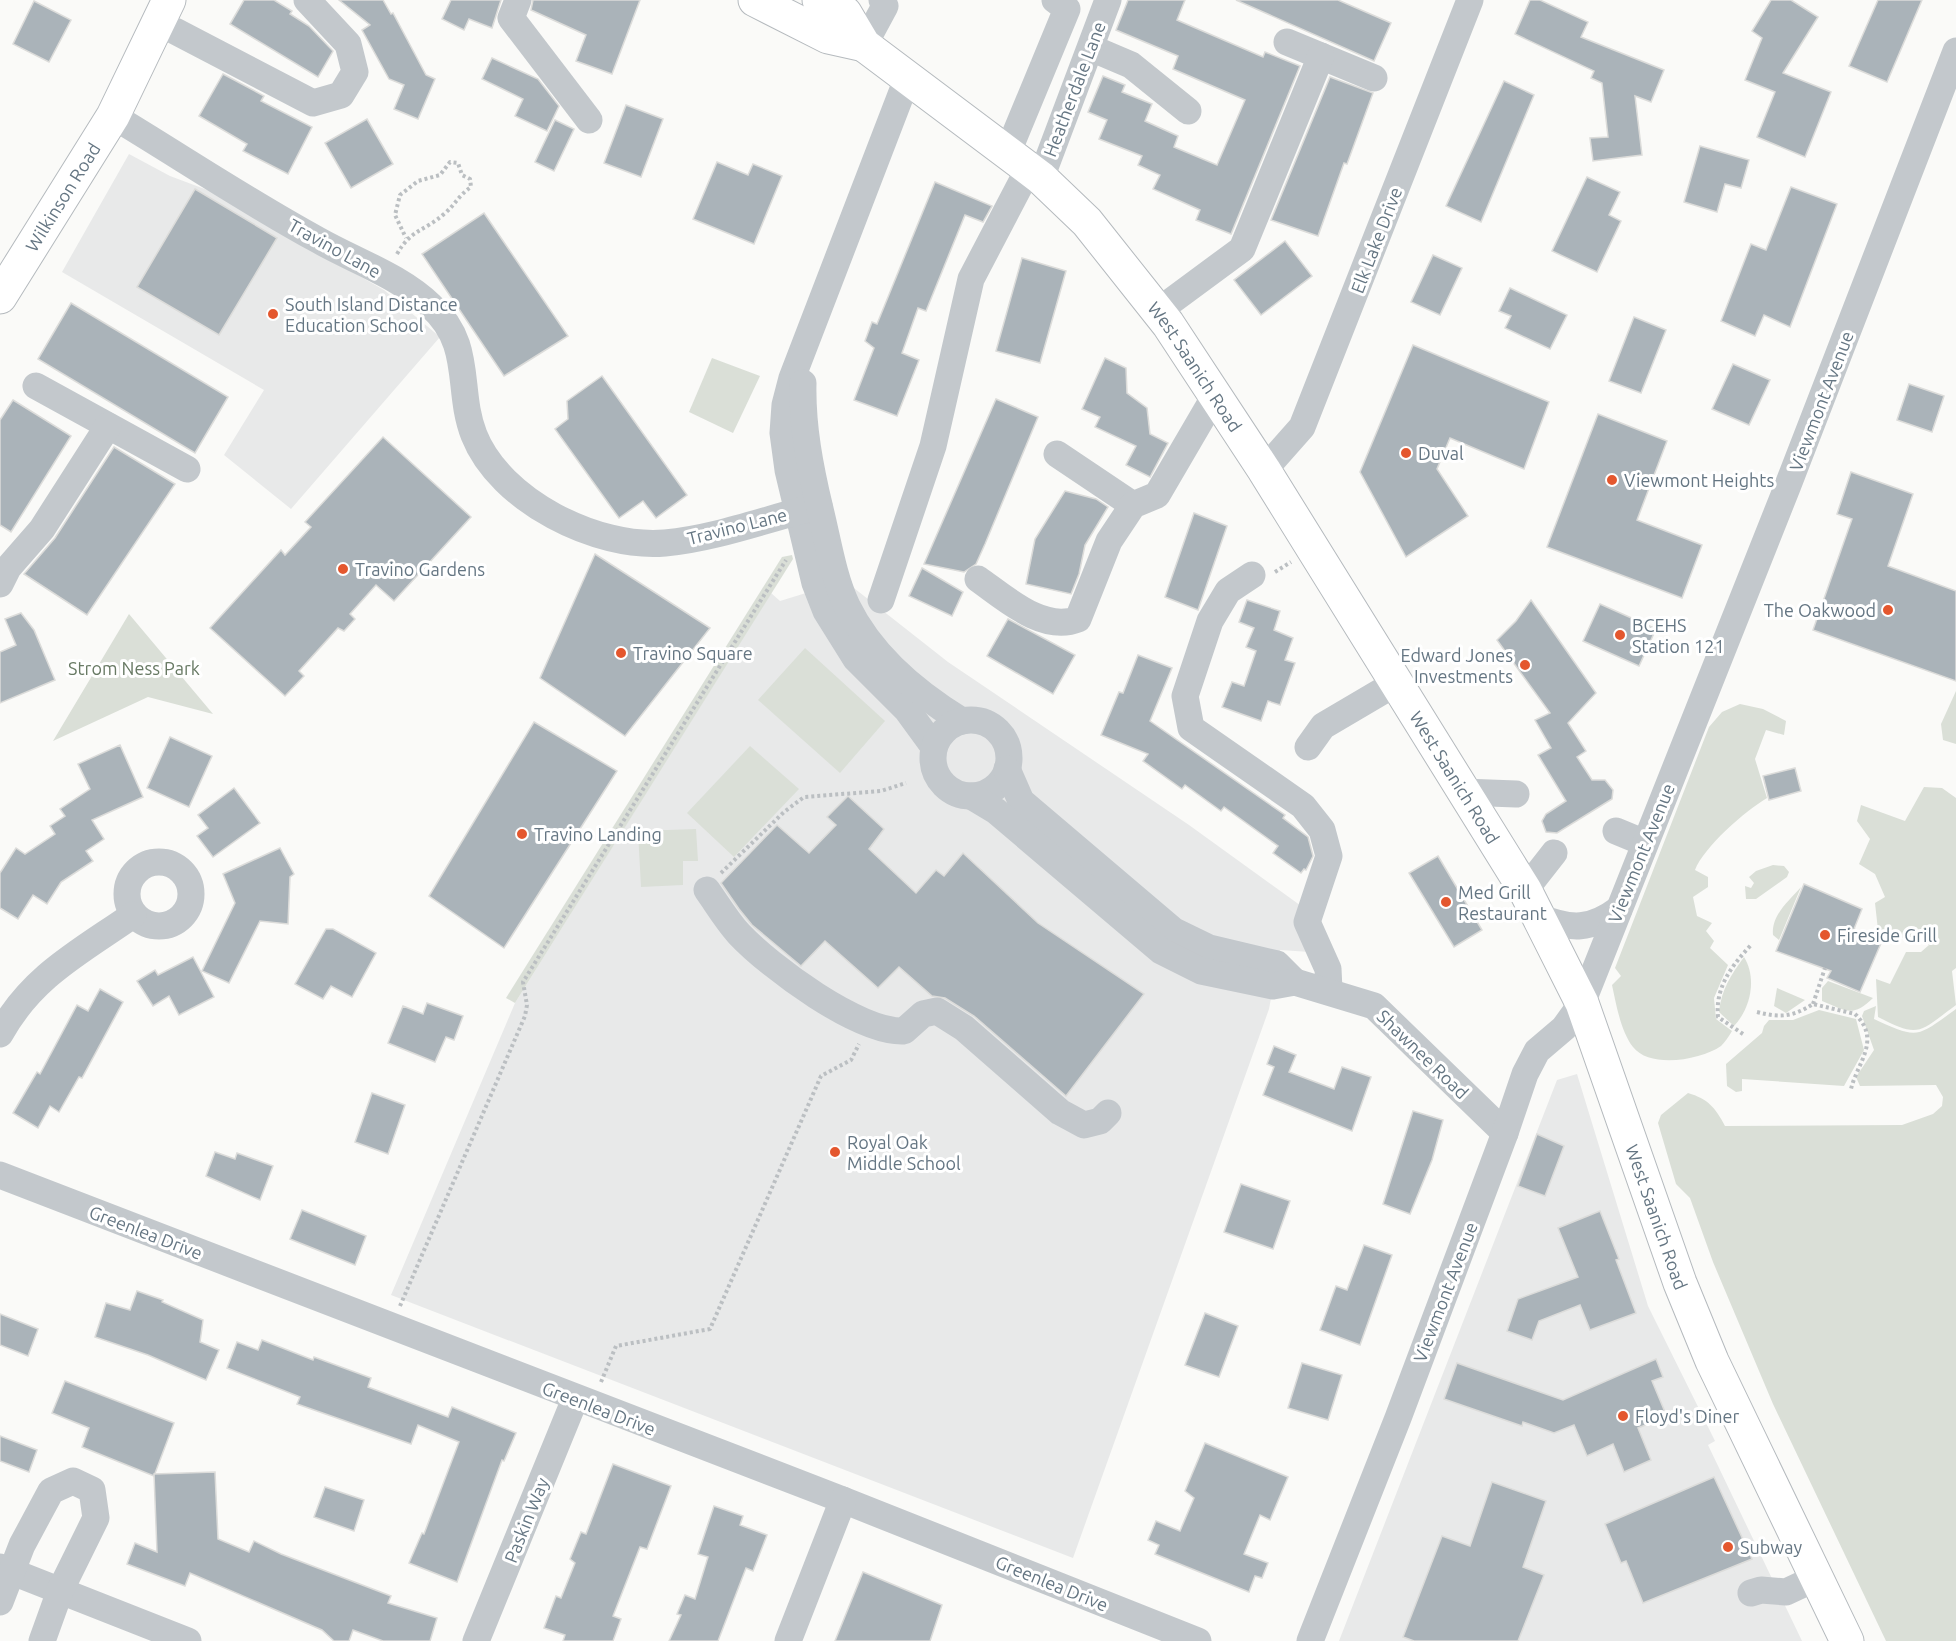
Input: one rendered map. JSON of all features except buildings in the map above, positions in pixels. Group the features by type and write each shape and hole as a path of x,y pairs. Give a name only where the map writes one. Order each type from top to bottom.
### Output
{"main road":[{"name":"Wilkinson Road","path":"0,297 172,15 192,0"},
{"name":"West Saanich Road","path":"755,0 828,37 864,45"},
{"name":"West Saanich Road","path":"819,0 844,13 864,45 1025,167 1087,222 1158,311 1216,394 1264,470 1532,903 1582,1003 1694,1319 1716,1371 1847,1641"}],"street":[{"path":"172,15 313,103 341,94 355,72 348,44 307,0"},
{"path":"518,0 511,18 589,120"},
{"path":"864,45 885,6 882,0"},
{"path":"881,600 933,446 970,279 1025,167 1067,9 1055,0"},
{"name":"Heatherdale Lane","path":"1025,167 1091,48 1108,0"},
{"name":"Elk Lake Drive","path":"1264,470 1302,427 1470,0"},
{"path":"1287,42 1374,78"},
{"path":"1091,48 1131,65 1188,111"},
{"name":"Viewmont Avenue","path":"1310,1641 1505,1133 1525,1074 1537,1051 1564,1028 1582,1003 1784,496 1956,51"},
{"path":"1158,311 1242,249 1321,56"},
{"path":"907,79 802,358 809,508 807,551 815,583 840,636 863,668 907,710 934,747"},
{"name":"Travino Lane","path":"113,114 166,167 202,170 317,240 407,287 432,306 450,329 460,351 468,413 474,436 489,460 507,481 532,502 563,521 595,533 634,542 665,543 809,508"},
{"path":"36,386 187,469"},
{"path":"978,579 1024,612 1065,624 1078,619 1109,541 1133,505 1157,495 1216,394"},
{"path":"3,572 42,529 108,426"},
{"path":"1058,454 1133,505"},
{"path":"809,508 847,606 861,629 881,655 929,701 962,721"},
{"path":"1252,575 1228,591 1210,621 1185,696 1191,728 1303,806 1322,830 1329,856 1307,922 1328,969 1329,990"},
{"path":"1308,747 1323,726 1396,683"},
{"path":"974,720 994,728 1007,747 1007,769 1021,801 1174,931 1209,948 1277,964 1295,982 1273,986 1201,971 1161,951 996,811 970,796 959,794 940,781 932,758 940,735 962,721 974,720"},
{"path":"970,796 993,789 1007,769"},
{"path":"1463,792 1516,794"},
{"path":"1616,831 1645,843"},
{"path":"1554,853 1532,903 1556,924 1585,926 1602,922 1619,909"},
{"path":"706,890 740,934 770,962 811,992 870,1024 890,1032 904,1031 923,1014 937,1011 964,1028 1060,1112 1084,1125 1100,1120 1108,1113"},
{"path":"0,1034 25,995 50,973 133,915"},
{"name":"Shawnee Road","path":"1295,982 1329,990 1374,1006 1505,1133"},
{"name":"Greenlea Drive","path":"0,1175 391,1328 843,1500 1198,1641"},
{"name":"Paskin Way","path":"476,1641 584,1402"},
{"path":"0,1602 6,1569 22,1545 51,1491 73,1481 92,1490 96,1518 60,1591 42,1641"},
{"path":"788,1641 843,1500"},
{"path":"6,1569 188,1641"},
{"path":"1751,1593 1761,1590 1786,1592 1816,1578"}],"path":[{"path":"384,275 406,238 440,218 457,196 471,187 470,179 462,175 458,163 450,162 440,175 418,181 400,195 395,215 406,238"},
{"path":"391,1328 525,1016 523,982 789,555 807,551"},
{"path":"706,890 730,863 804,797 881,791 906,783"},
{"path":"1743,1034 1718,1017 1718,997 1726,975 1752,944"},
{"path":"1813,1005 1825,968"},
{"path":"1757,1012 1776,1017 1791,1016 1813,1005 1855,1014 1859,1018 1868,1045 1867,1056 1854,1076 1851,1089"},
{"path":"584,1402 616,1346 710,1329 821,1076 851,1060 870,1024"}],"shaded area":[{"name":"South Island Distance Education School","path":"129,154 170,176 210,191 384,290 440,337 291,509 224,455 264,390 62,272"},
{"name":"Royal Oak Middle School","path":"845,581 948,662 1189,825 1322,921 1310,952 1280,950 1269,1009 1073,1558 391,1295 515,1003 771,593 780,601"},
{"path":"1577,1074 1648,1306 1715,1441 1708,1445 1802,1641 1339,1641 1557,1080"}],"green space":[{"path":"712,358 760,376 733,433 689,412"},
{"path":"792,555 793,559 515,1003 506,998 782,557"},
{"name":"Strom Ness Park","path":"129,614 213,714 148,697 53,741"},
{"path":"805,648 885,721 840,773 758,700"},
{"path":"1956,691 1956,744 1943,740 1941,724"},
{"path":"1740,704 1763,709 1786,721 1784,735 1766,730 1755,759 1767,798 1726,830 1707,851 1695,870 1708,877 1708,887 1693,897 1697,916 1712,923 1706,931 1714,941 1710,948 1728,965 1714,998 1716,1019 1732,1031 1721,1046 1701,1055 1676,1060 1651,1058 1641,1054 1633,1047 1625,1034 1612,985 1621,976 1615,968 1709,727 1722,712"},
{"path":"750,746 799,789 734,857 687,813"},
{"path":"1924,787 1942,788 1956,798 1956,968 1952,971 1956,1005 1926,1026 1911,1030 1878,1017 1876,979 1890,984 1906,952 1921,952 1929,945 1919,937 1891,938 1878,930 1875,903 1885,897 1875,874 1859,864 1870,839 1857,821 1861,805 1905,821"},
{"path":"696,829 698,861 683,861 683,885 641,887 638,831"},
{"path":"1773,865 1784,866 1789,872 1787,877 1756,899 1746,899 1745,886 1751,888 1754,883 1749,877 1756,871"},
{"path":"1801,887 1779,940 1773,935 1775,921"},
{"path":"1744,957 1750,974 1750,993 1745,1011 1734,1026 1719,1012 1720,1004 1727,983"},
{"path":"1828,981 1873,998 1854,1010 1838,1008 1822,1001 1822,988"},
{"path":"1777,988 1805,1000 1786,1013 1774,1006"},
{"path":"1876,1006 1874,1019 1909,1032 1925,1030 1956,1009 1956,1641 1886,1641 1773,1404 1713,1262 1690,1198 1676,1184 1658,1123 1661,1115 1688,1093 1701,1098 1710,1105 1725,1126 1902,1125 1933,1114 1942,1106 1943,1097 1936,1085 1860,1086 1856,1077 1874,1050 1862,1016 1864,1011"},
{"path":"1819,1010 1856,1019 1864,1050 1844,1086 1742,1079 1742,1091 1736,1092 1727,1086 1726,1064 1762,1033 1769,1020 1793,1020"}],"place":[{"name":"South Island Distance Education School","path":"273,314"},
{"name":"Duval","path":"1406,453"},
{"name":"Viewmont Heights","path":"1612,480"},
{"name":"Travino Gardens","path":"343,569"},
{"name":"The Oakwood","path":"1888,610"},
{"name":"BCEHS Station 121","path":"1620,635"},
{"name":"Travino Square","path":"621,653"},
{"name":"Edward Jones Investments","path":"1525,665"},
{"name":"Travino Landing","path":"522,834"},
{"name":"Med Grill Restaurant","path":"1446,902"},
{"name":"Fireside Grill","path":"1825,935"},
{"name":"Royal Oak Middle School","path":"835,1152"},
{"name":"Floyd's Diner","path":"1623,1416"},
{"name":"Subway","path":"1728,1547"}]}
